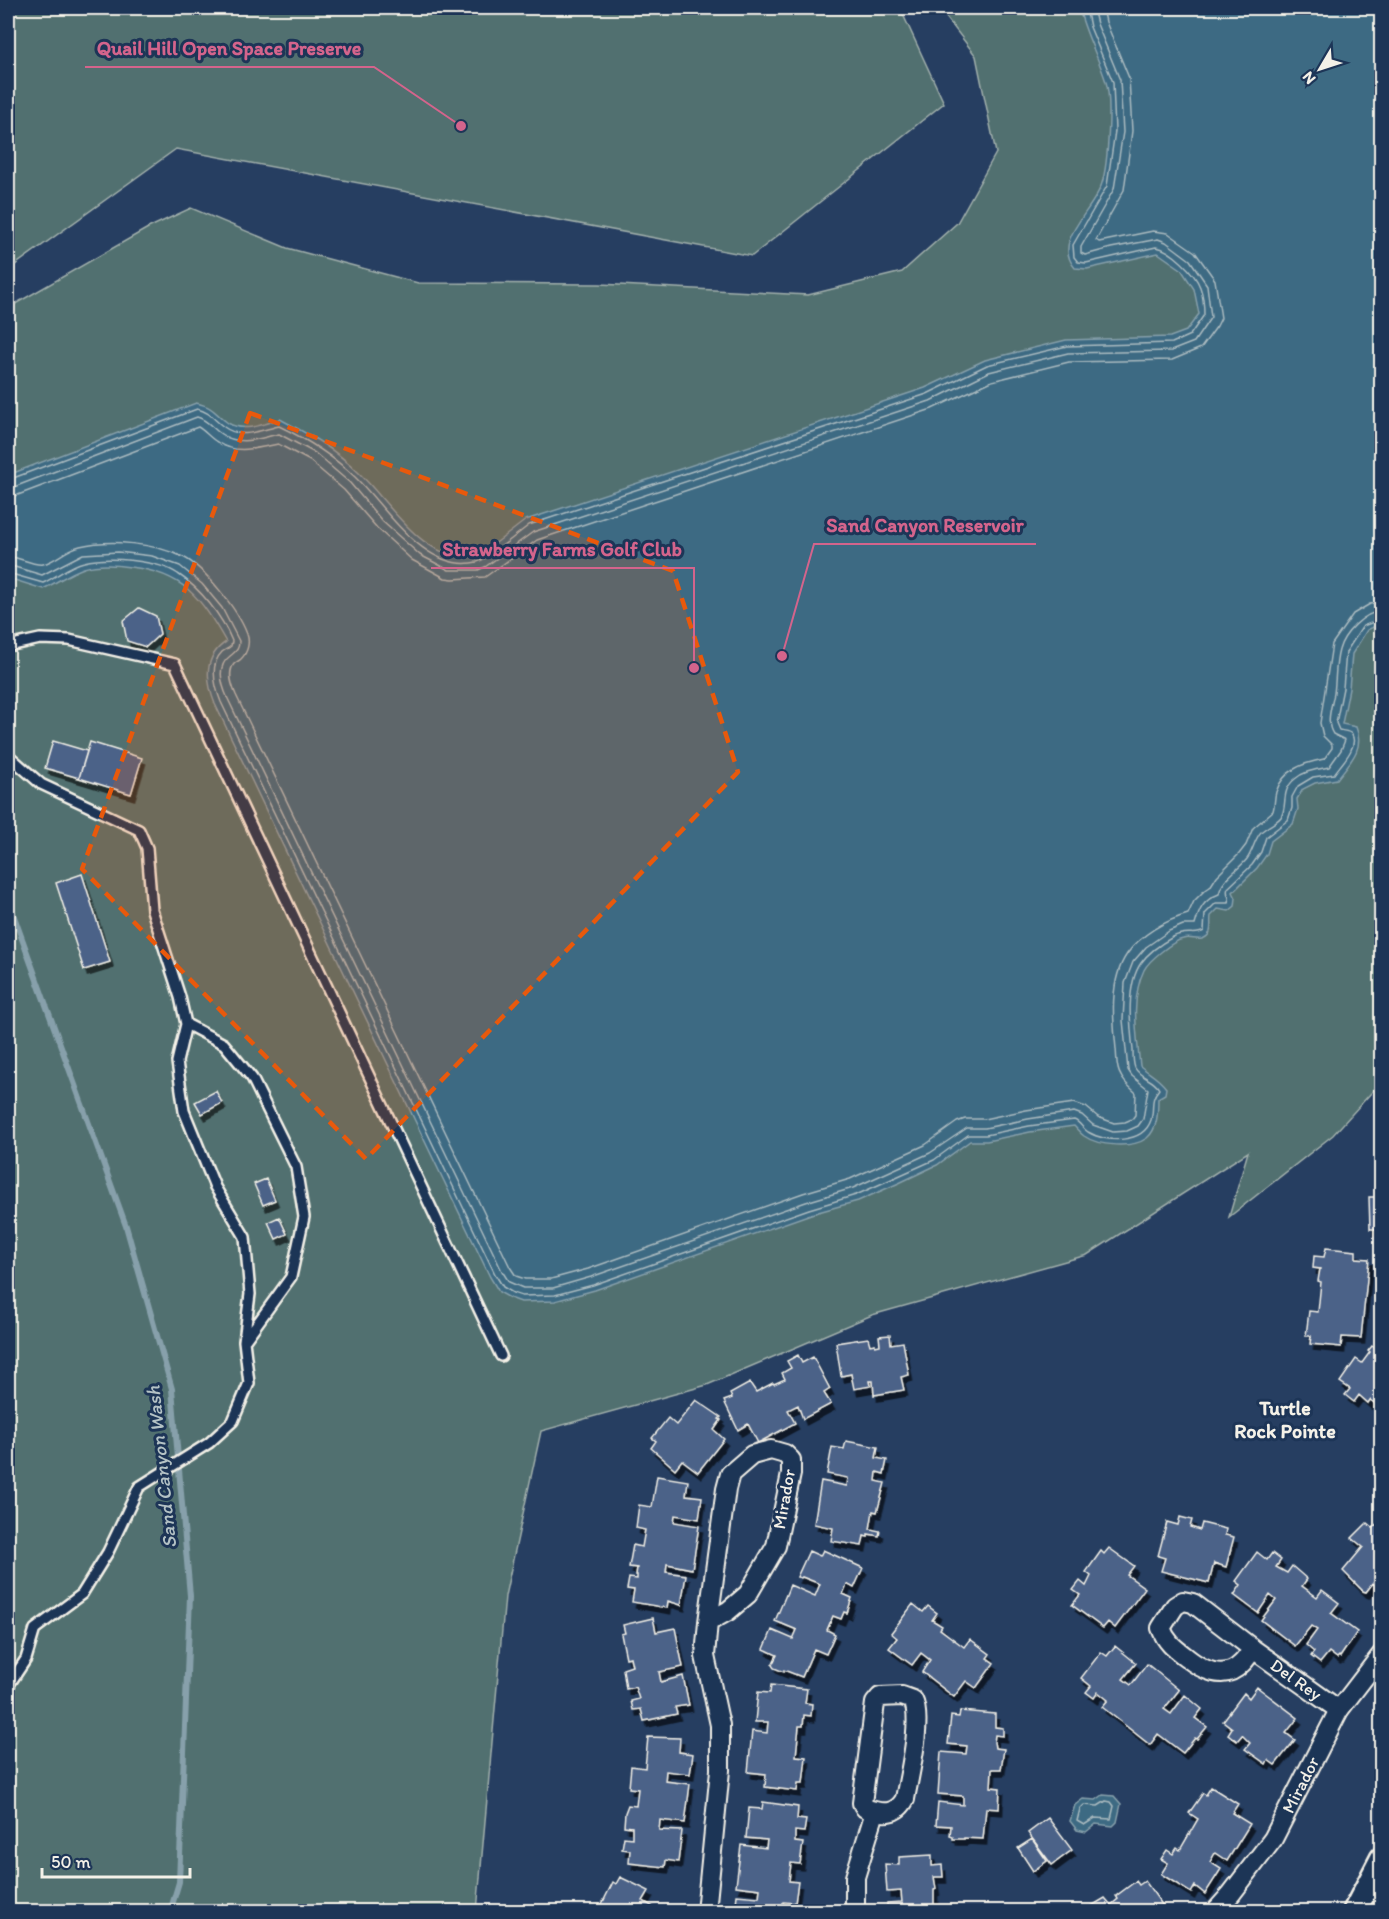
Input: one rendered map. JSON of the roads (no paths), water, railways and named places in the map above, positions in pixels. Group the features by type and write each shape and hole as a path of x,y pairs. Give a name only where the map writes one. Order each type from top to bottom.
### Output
{"street":[{"name":"Mirador","path":"706,1911 720,1770 720,1725 705,1656 708,1622 726,1489 730,1474 752,1455 771,1450 785,1454 791,1460 791,1474 776,1546 748,1594 728,1611 708,1622"},
{"name":"Del Rey","path":"1253,1649 1240,1666 1227,1672 1212,1672 1200,1668 1168,1643 1161,1628 1175,1606 1183,1601 1193,1604 1339,1710"},
{"name":"Mirador","path":"1215,1911 1273,1839 1339,1710 1382,1654"},
{"path":"902,1696 913,1700 916,1728 905,1799 897,1810 884,1814 875,1812 865,1808 862,1803 875,1703 880,1697 902,1696"},
{"path":"855,1911 855,1877 875,1812"},
{"path":"1354,1911 1382,1858"}],"lane":[{"path":"8,646 40,639 69,640 175,664 501,1356"},
{"path":"8,755 41,784 139,830 147,848 152,910 180,997 186,1024 177,1062 184,1112 214,1186 245,1237 250,1294 244,1341 249,1383 233,1421 209,1443 139,1487 108,1552 82,1594 35,1629 26,1659 8,1686"},
{"path":"186,1024 224,1044 252,1078 296,1167 304,1216 291,1277 244,1341"}],"water":[{"path":"1079,8 1381,8 1382,623 1367,630 1352,654 1349,689 1342,724 1356,727 1359,742 1355,755 1337,779 1315,783 1303,789 1297,799 1298,809 1293,824 1271,841 1267,854 1257,868 1233,892 1236,898 1235,906 1229,911 1218,909 1211,916 1209,934 1203,939 1186,938 1173,943 1156,956 1144,970 1136,1005 1140,1066 1166,1088 1165,1094 1158,1098 1155,1125 1147,1138 1133,1144 1106,1144 1084,1136 1074,1126 987,1141 970,1141 937,1165 858,1201 811,1214 595,1290 555,1301 521,1302 510,1298 499,1292 490,1277 215,704 208,670 213,655 226,642 217,626 189,590 164,575 149,570 113,565 89,567 74,572 43,589 8,578 8,475 196,403 211,408 234,426 254,427 280,419 291,425 322,443 350,464 409,529 424,541 456,556 474,556 492,546 526,520 925,388 985,360 1066,340 1170,337 1186,331 1199,314 1194,289 1181,269 1158,253 1087,269 1075,268 1069,257 1068,247 1071,236 1098,194 1102,183 1108,132 1109,103 1106,82"},
{"path":"1103,1795 1114,1796 1121,1804 1117,1822 1113,1826 1096,1824 1086,1832 1077,1830 1070,1821 1075,1805 1083,1799 1096,1800"}],"waterway":[{"name":"Sand Canyon Wash","path":"8,900 126,1226 172,1389 190,1596 179,1882 170,1912"}],"place":[{"name":"Quail Hill Open Space Preserve","path":"461,126"},
{"name":"Sand Canyon Reservoir","path":"782,656"},
{"name":"Strawberry Farms Golf Club","path":"694,668"}],"district":[{"name":"Turtle Rock Pointe","path":"1285,1420"}]}
